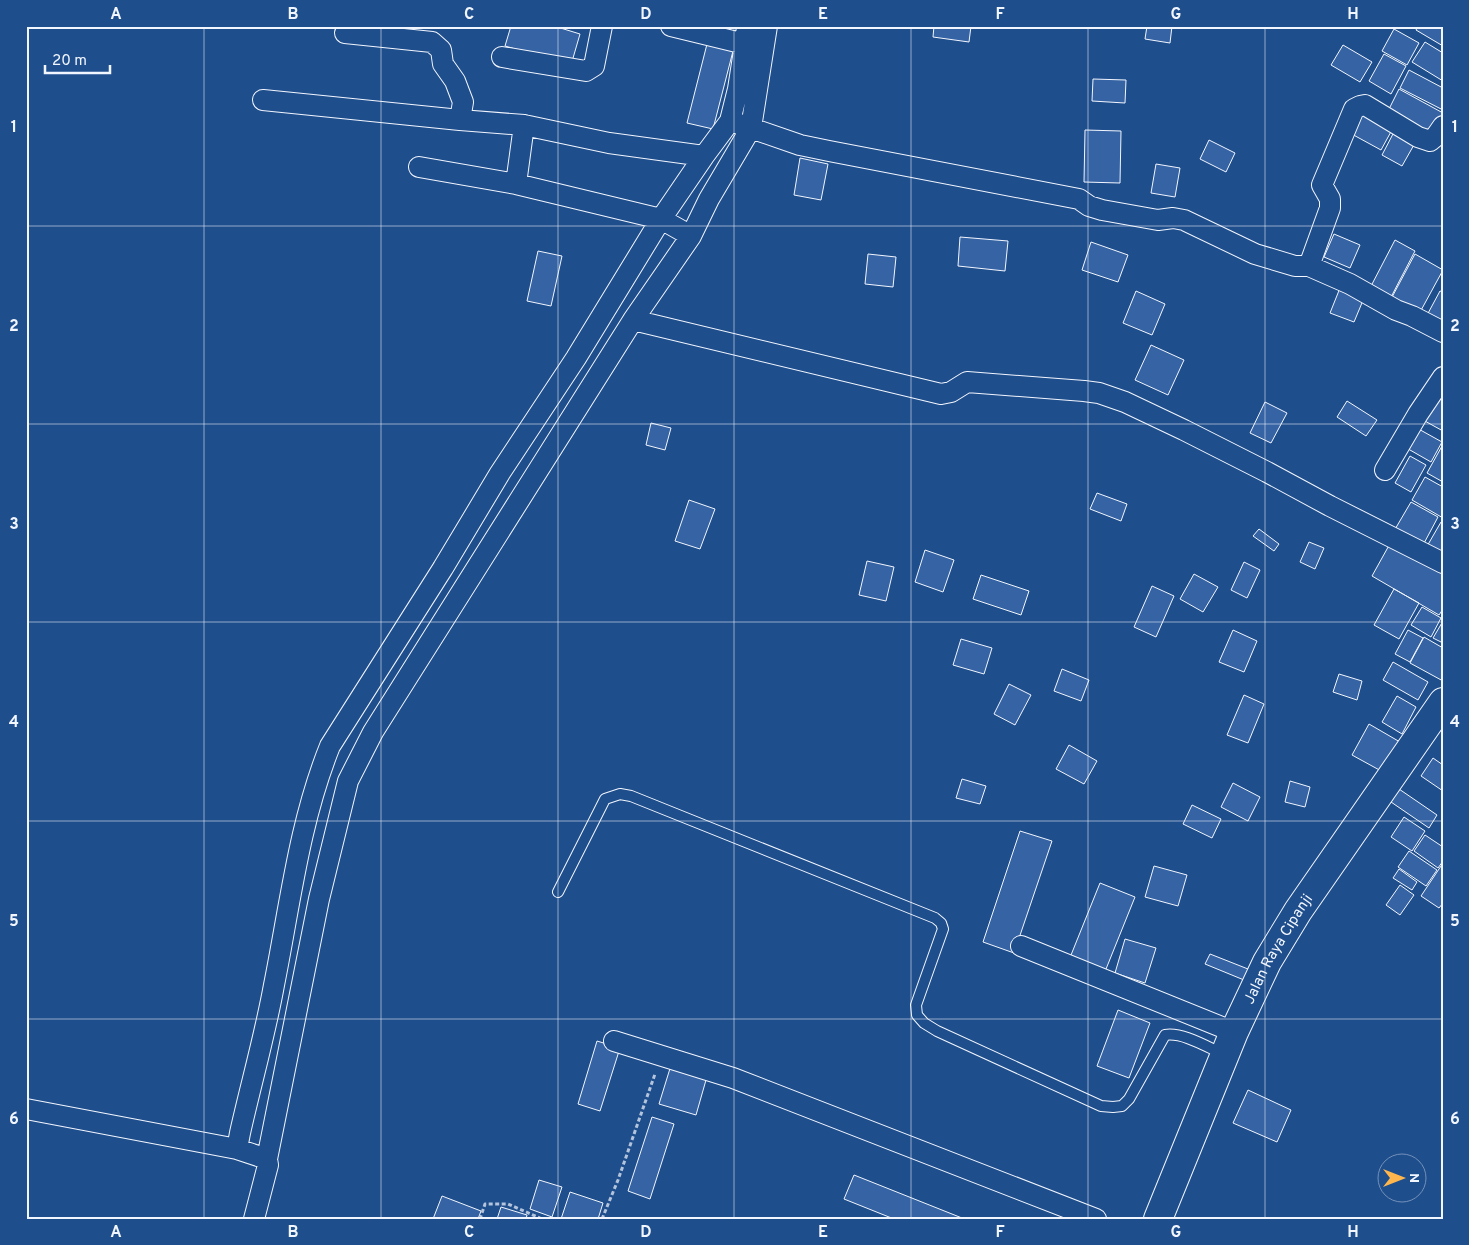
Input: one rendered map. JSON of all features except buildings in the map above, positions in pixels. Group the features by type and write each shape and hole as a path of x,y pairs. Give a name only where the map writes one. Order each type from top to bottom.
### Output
{"main road":[{"name":"Jalan Raya Cipanji","path":"1158,1219 1229,1043 1267,962 1298,910 1443,702"}],"street":[{"path":"502,57 586,71 594,66 602,26"},
{"path":"237,1149 274,987 301,838 318,774 330,746 500,473 576,358 661,219 730,121 738,89 746,35 671,26"},
{"path":"254,1219 268,1165 267,1159 319,899 348,781 373,732 633,320 691,236 709,199 751,128 767,26"},
{"path":"345,33 432,42 441,50 443,64 454,81 463,102 460,120"},
{"path":"263,100 524,125 609,143 704,156"},
{"path":"1309,266 1330,208 1330,199 1322,185 1354,109 1365,105 1418,138 1430,142 1443,126"},
{"path":"730,121 800,145 1079,199 1089,206 1102,210 1158,220 1173,218 1184,220 1255,254 1295,266 1309,266 1350,284 1396,310 1443,332"},
{"path":"516,184 524,125"},
{"path":"419,167 516,184 661,219 691,236"},
{"path":"633,320 941,394 947,394 967,382 1099,393 1125,402 1184,430 1443,563"},
{"path":"1385,470 1418,414 1443,377"},
{"path":"1021,946 1229,1043"},
{"path":"614,1041 733,1078 1096,1219"},
{"path":"26,1109 237,1149 267,1159"}],"lane":[{"path":"558,892 605,799 620,794 631,796 935,918 943,929 916,1005 917,1016 936,1031 1101,1106 1122,1106 1166,1035 1180,1035 1229,1043"}],"path":[{"path":"602,1219 618,1180 662,1055"},
{"path":"480,1219 485,1204 508,1204 542,1219"}]}
